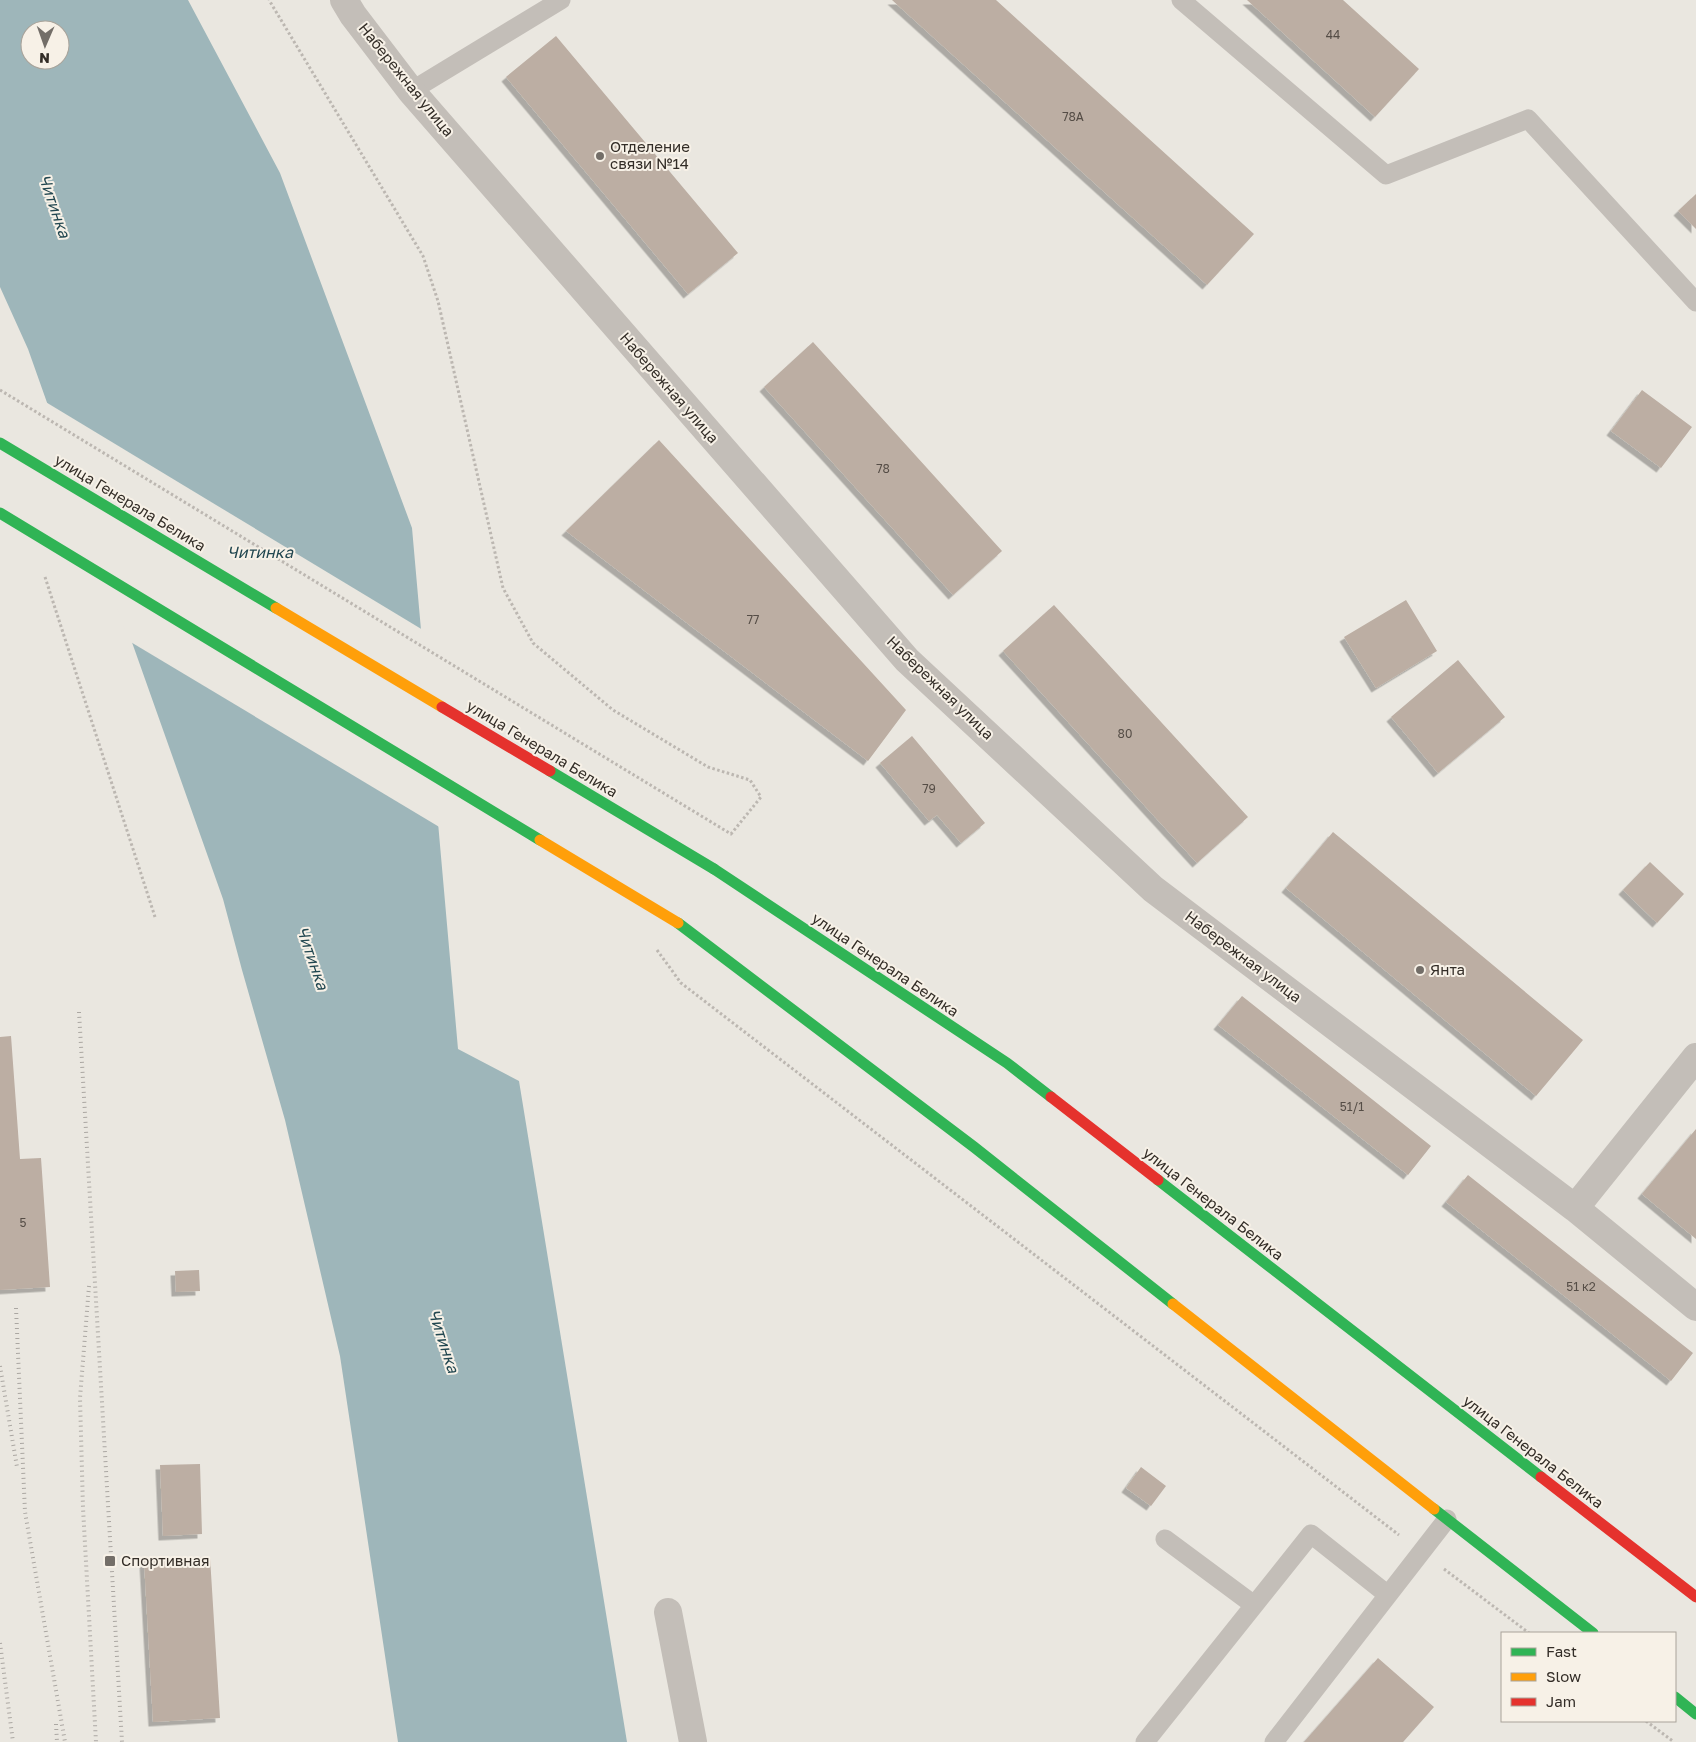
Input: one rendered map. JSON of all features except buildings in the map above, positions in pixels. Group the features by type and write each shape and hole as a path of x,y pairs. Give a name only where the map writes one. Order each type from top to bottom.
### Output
{"main road":[{"name":"улица Генерала Белика","path":"0,443 714,868 1007,1063 1696,1597"},
{"path":"0,513 678,923 982,1153 1592,1632"},
{"path":"1676,1698 1696,1714"}],"street":[{"name":"Набережная улица","path":"344,0 353,15 411,91 907,660 1153,889 1575,1208 1696,1307"},
{"path":"1575,1208 1696,1057"},
{"path":"668,1612 693,1742"}],"lane":[{"path":"411,91 560,0"},
{"path":"1181,0 1386,175 1528,119 1696,302"},
{"path":"1274,1742 1447,1519"},
{"path":"1145,1742 1310,1534 1388,1595"},
{"path":"1165,1539 1254,1605"}],"path":[{"path":"0,390 731,834 761,797 750,780 708,767 613,710 533,643 503,588 438,301 423,256 269,0"},
{"path":"43,571 156,917"},
{"path":"653,944 682,983 1528,1632"},
{"path":"1647,1722 1674,1742"}],"water":[{"name":"Читинка","path":"0,0 188,0 280,173 412,528 458,1049 519,1081 627,1742 398,1742 340,1356 285,1120 223,899 28,349 0,287"}],"pier":[{"path":"44,401 423,630 441,828 129,641"}],"railway":[{"path":"79,1012 122,1742"},
{"path":"89,1286 80,1398 83,1508 96,1742"},
{"path":"16,1308 25,1512 65,1742"},
{"path":"0,1366 17,1467"},
{"path":"0,1643 13,1742"},
{"path":"56,1724 57,1742"}],"traffic: fast":[{"path":"0,443 276,608"},
{"path":"0,513 540,840"},
{"path":"550,771 714,869"},
{"path":"714,869 1007,1063 1051,1097"},
{"path":"678,923 974,1147 1173,1304"},
{"path":"1158,1180 1541,1477"},
{"path":"1434,1509 1592,1632"},
{"path":"1676,1698 1696,1714"}],"traffic: slow":[{"path":"276,608 442,707"},
{"path":"540,840 678,923"},
{"path":"1173,1304 1434,1509"}],"traffic: jam":[{"path":"442,707 550,771"},
{"path":"1051,1097 1158,1180"},
{"path":"1541,1477 1696,1597"}],"place":[{"name":"Отделение связи №14","path":"600,156"},
{"name":"Янта","path":"1420,970"},
{"name":"Спортивная","path":"110,1561"}]}
